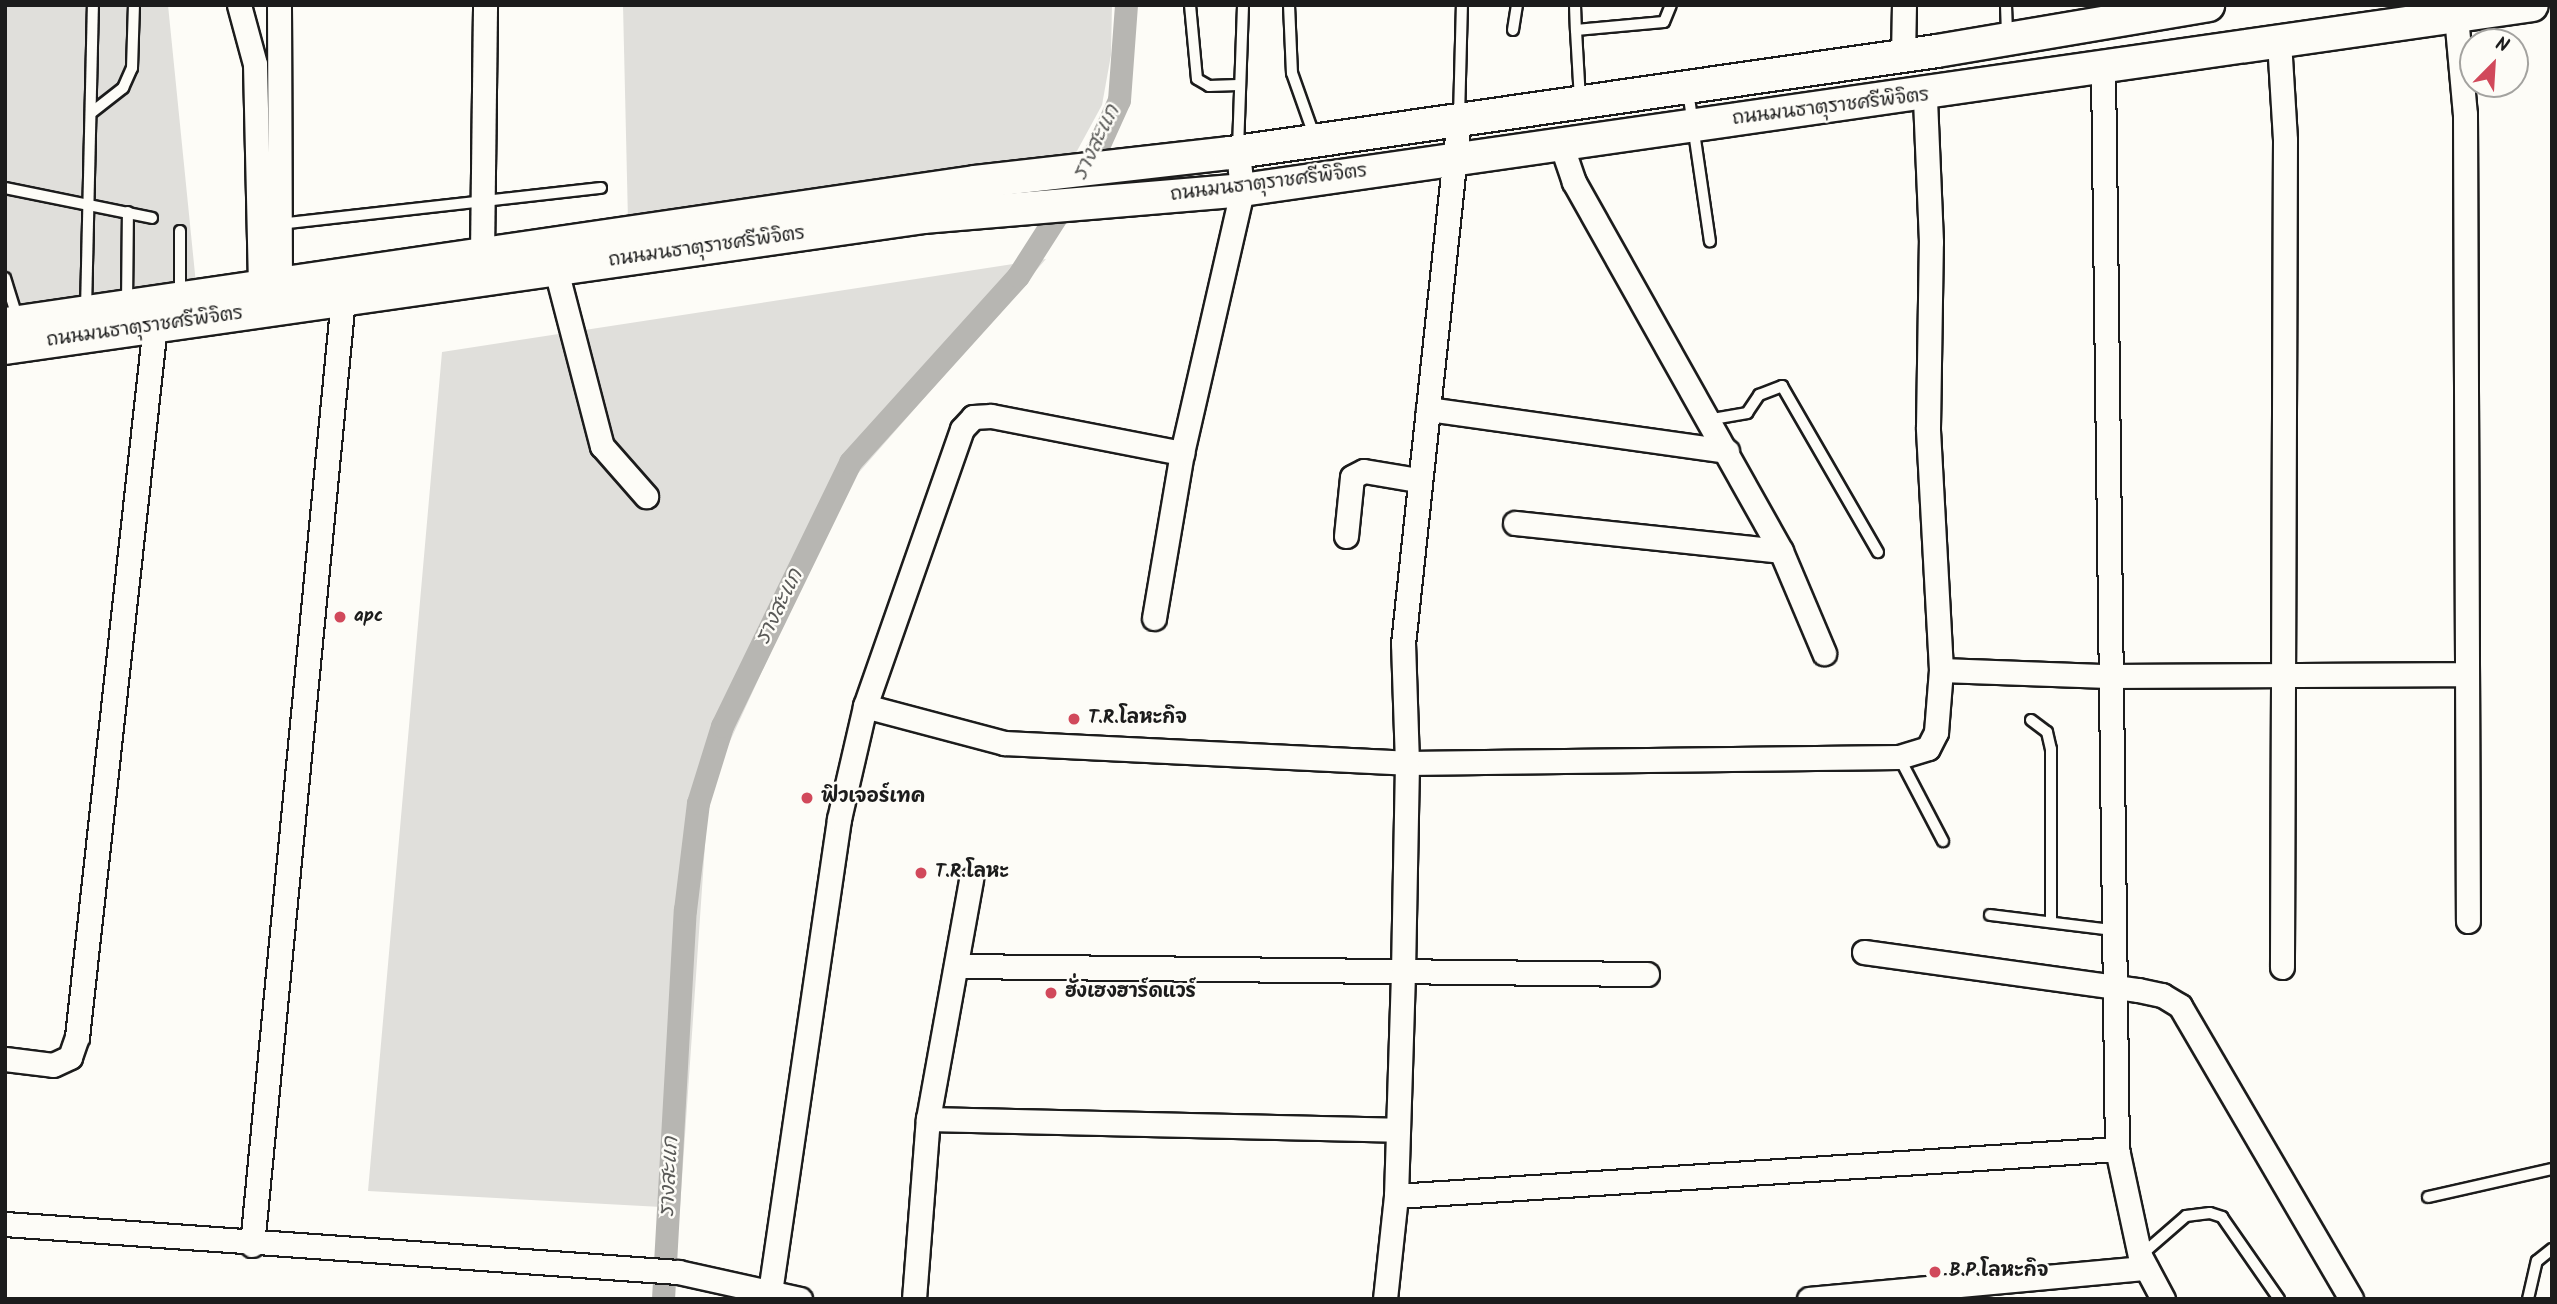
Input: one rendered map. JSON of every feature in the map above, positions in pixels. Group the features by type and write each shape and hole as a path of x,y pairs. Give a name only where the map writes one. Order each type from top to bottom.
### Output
{"street":[{"path":"239,5 255,64 270,285"},
{"path":"270,285 279,224 279,5"},
{"path":"482,254 485,5"},
{"path":"1903,56 1904,5"},
{"name":"ถนนมนธาตุราชศรีพิจิตร","path":"10,332 155,325 344,288 482,254 986,200 1071,208 1242,190 1925,96 2532,5"},
{"name":"ถนนมนธาตุราชศรีพิจิตร","path":"10,332 86,313 270,285 344,288 556,270 986,200 1017,177 1238,152 1459,117 1903,56 2006,21 2188,7"},
{"path":"2456,16 2465,114 2463,674 2468,921"},
{"path":"2279,41 2285,140 2282,967"},
{"path":"2103,70 2108,676 2117,1149 2143,1262 2163,1299"},
{"path":"864,706 1004,743 1407,763 1899,757 1928,748 1937,732 1941,670 1928,427 1931,242 1925,96"},
{"path":"1385,1299 1396,1196 1403,972 1407,763 1403,644 1418,480 1458,159 1459,117"},
{"path":"1561,144 1574,182 1781,551 1824,653"},
{"path":"1154,618 1182,453 1242,190 1238,152"},
{"path":"1102,167 1120,201"},
{"path":"556,270 603,446 646,496"},
{"path":"251,1245 344,288"},
{"path":"5,1059 53,1065 70,1057 77,1037 155,325"},
{"path":"1428,409 1727,451"},
{"path":"769,1296 839,819 864,706 962,429 973,417 1182,453"},
{"path":"1346,536 1352,477 1364,471 1418,480"},
{"path":"1515,523 1781,551"},
{"path":"1941,670 2108,676 2463,674"},
{"path":"914,1299 928,1119 959,966 971,880"},
{"path":"1864,952 2162,995 2180,1006 2351,1299"},
{"path":"959,966 1647,974"},
{"path":"928,1119 1396,1130"},
{"path":"1396,1196 2117,1149"},
{"path":"5,1224 251,1245 678,1272 769,1296 800,1299"},
{"path":"1809,1299 2143,1262"}],"lane":[{"path":"86,313 93,5"},
{"path":"92,113 123,88 132,68 134,5"},
{"path":"1189,5 1197,79 1209,86 1238,85"},
{"path":"1238,152 1238,85 1243,5"},
{"path":"1289,5 1292,73 1316,141"},
{"path":"1459,117 1462,5"},
{"path":"1513,30 1517,5"},
{"path":"1575,5 1580,100"},
{"path":"1576,30 1664,22 1671,5"},
{"path":"1688,86 1710,241"},
{"path":"5,188 89,201 152,218"},
{"path":"279,224 601,188"},
{"path":"127,307 128,212"},
{"path":"180,230 180,299"},
{"path":"5,278 10,332"},
{"path":"1707,420 1747,414 1759,395 1782,386 1878,552"},
{"path":"2031,720 2046,732 2051,749 2051,921"},
{"path":"1899,757 1943,841"},
{"path":"1990,915 2112,930"},
{"path":"2428,1197 2552,1169"},
{"path":"2143,1262 2186,1216 2210,1213 2222,1217 2279,1299"},
{"path":"2528,1299 2537,1261 2552,1249"}],"shaded area":[{"path":"5,5 168,5 197,294 5,319"},
{"path":"623,5 1112,5 1111,55 1102,105 1071,162 628,221"},
{"path":"1046,259 847,486 709,787 680,1208 368,1191 442,352"}],"waterway":[{"name":"รางสะแก","path":"663,1299 685,910 698,803 722,726 850,462 1018,276 1091,162 1119,100 1126,5"}],"place":[{"name":"apc","path":"340,617"},
{"name":"T.R.โลหะกิจ","path":"1074,719"},
{"name":"ฟิวเจอร์เทค","path":"807,798"},
{"name":"T.R.โลหะ","path":"921,873"},
{"name":"ฮั่งเฮงฮาร์ดแวร์","path":"1051,993"},
{"name":"B.P.โลหะกิจ","path":"1935,1272"}]}
